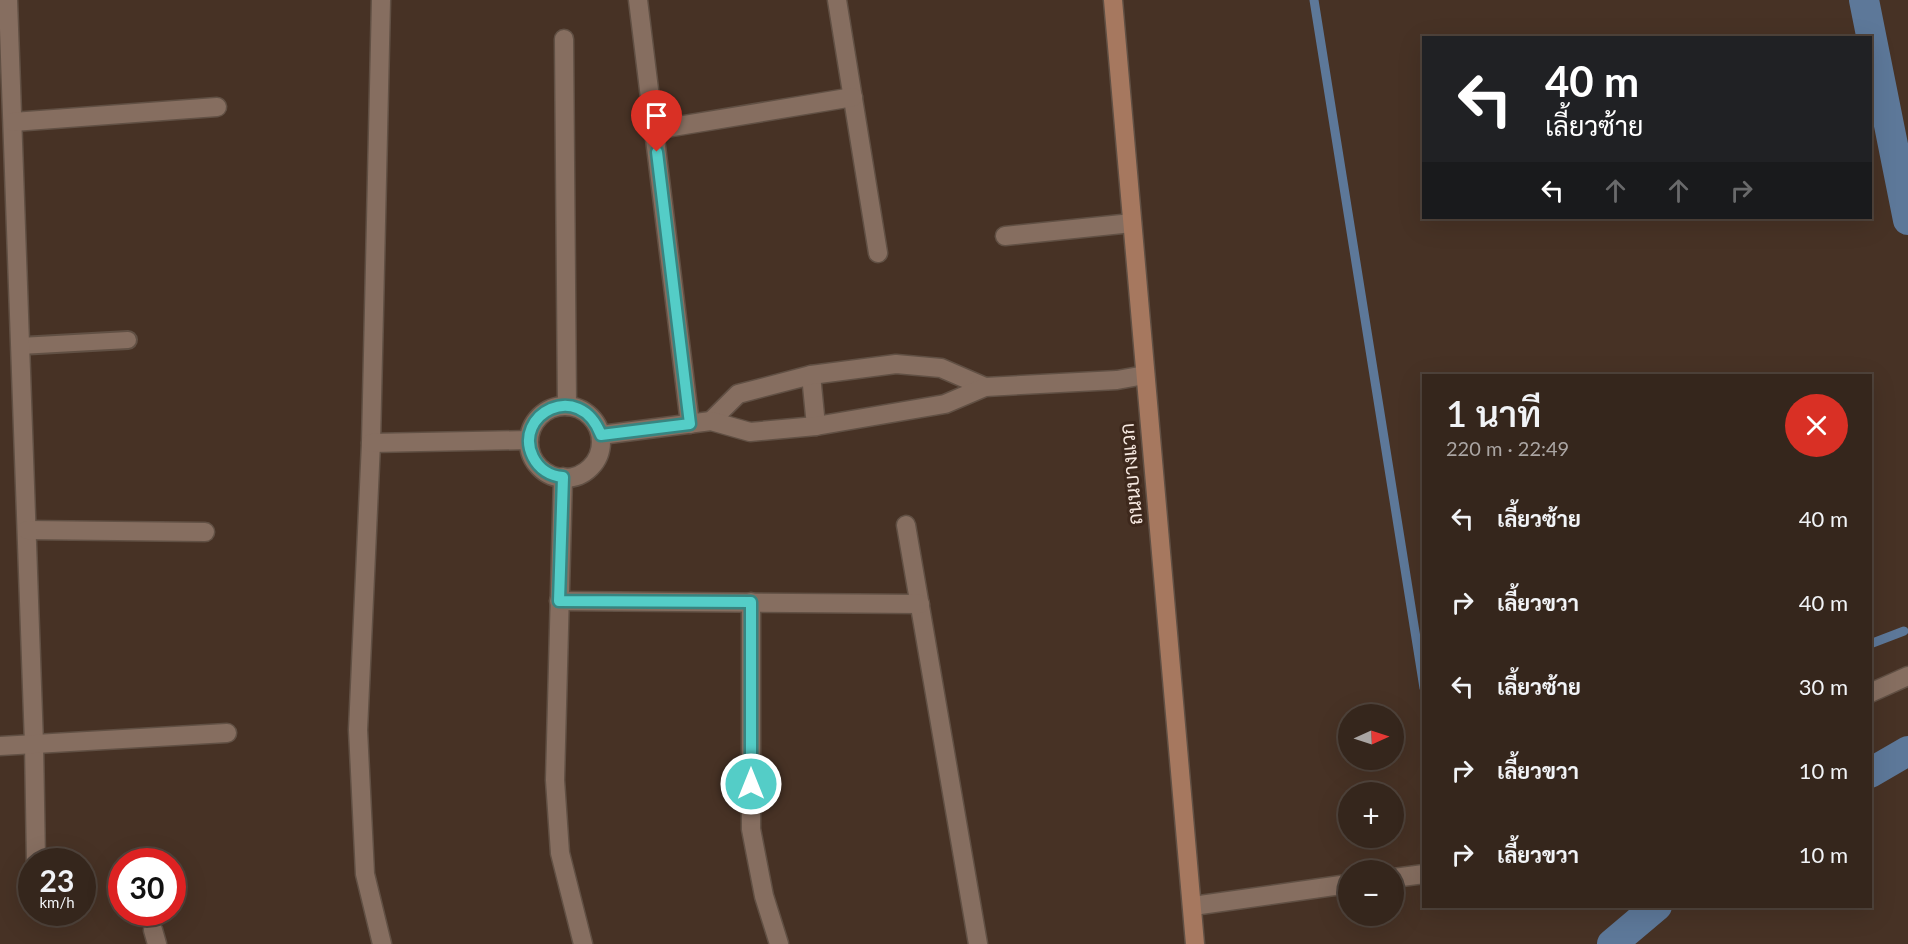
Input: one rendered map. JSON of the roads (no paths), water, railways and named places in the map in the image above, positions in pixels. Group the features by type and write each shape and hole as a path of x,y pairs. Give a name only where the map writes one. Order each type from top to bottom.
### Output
{"main road":[{"name":"ถนนบางแวก","path":"1113,0 1195,944"}],"street":[{"path":"8,0 36,848"},
{"path":"381,0 371,443 358,730 365,874 382,944"},
{"path":"638,0 690,424"},
{"path":"837,0 878,253"},
{"path":"564,39 567,406"},
{"path":"654,130 853,97"},
{"path":"13,122 217,107"},
{"path":"1005,236 1132,223"},
{"path":"711,421 738,394 811,375 896,364 941,368 985,387"},
{"path":"811,375 816,426"},
{"path":"601,435 711,421 750,432 816,426 945,404 985,387 1117,380 1145,375"},
{"path":"567,406 579,408 589,414 601,435 601,447 597,459 580,475 568,478 545,472 536,464 529,441 531,430 545,411 567,406"},
{"path":"371,443 529,441"},
{"path":"563,477 555,780 560,853 584,944"},
{"path":"906,525 978,944"},
{"path":"27,530 205,532"},
{"path":"559,601 920,604"},
{"path":"751,602 751,829 764,896 779,944"},
{"path":"1872,692 1908,676"},
{"path":"0,746 227,732"},
{"path":"1404,877 1422,874"},
{"path":"1193,906 1338,885"}],"lane":[{"path":"21,346 128,340"}],"waterway":[{"path":"1314,0 1422,675"},
{"path":"1864,0 1871,36"},
{"path":"1872,40 1908,220"},
{"path":"1872,643 1904,631"},
{"path":"1872,772 1908,751"},
{"path":"1612,944 1655,908"}]}
